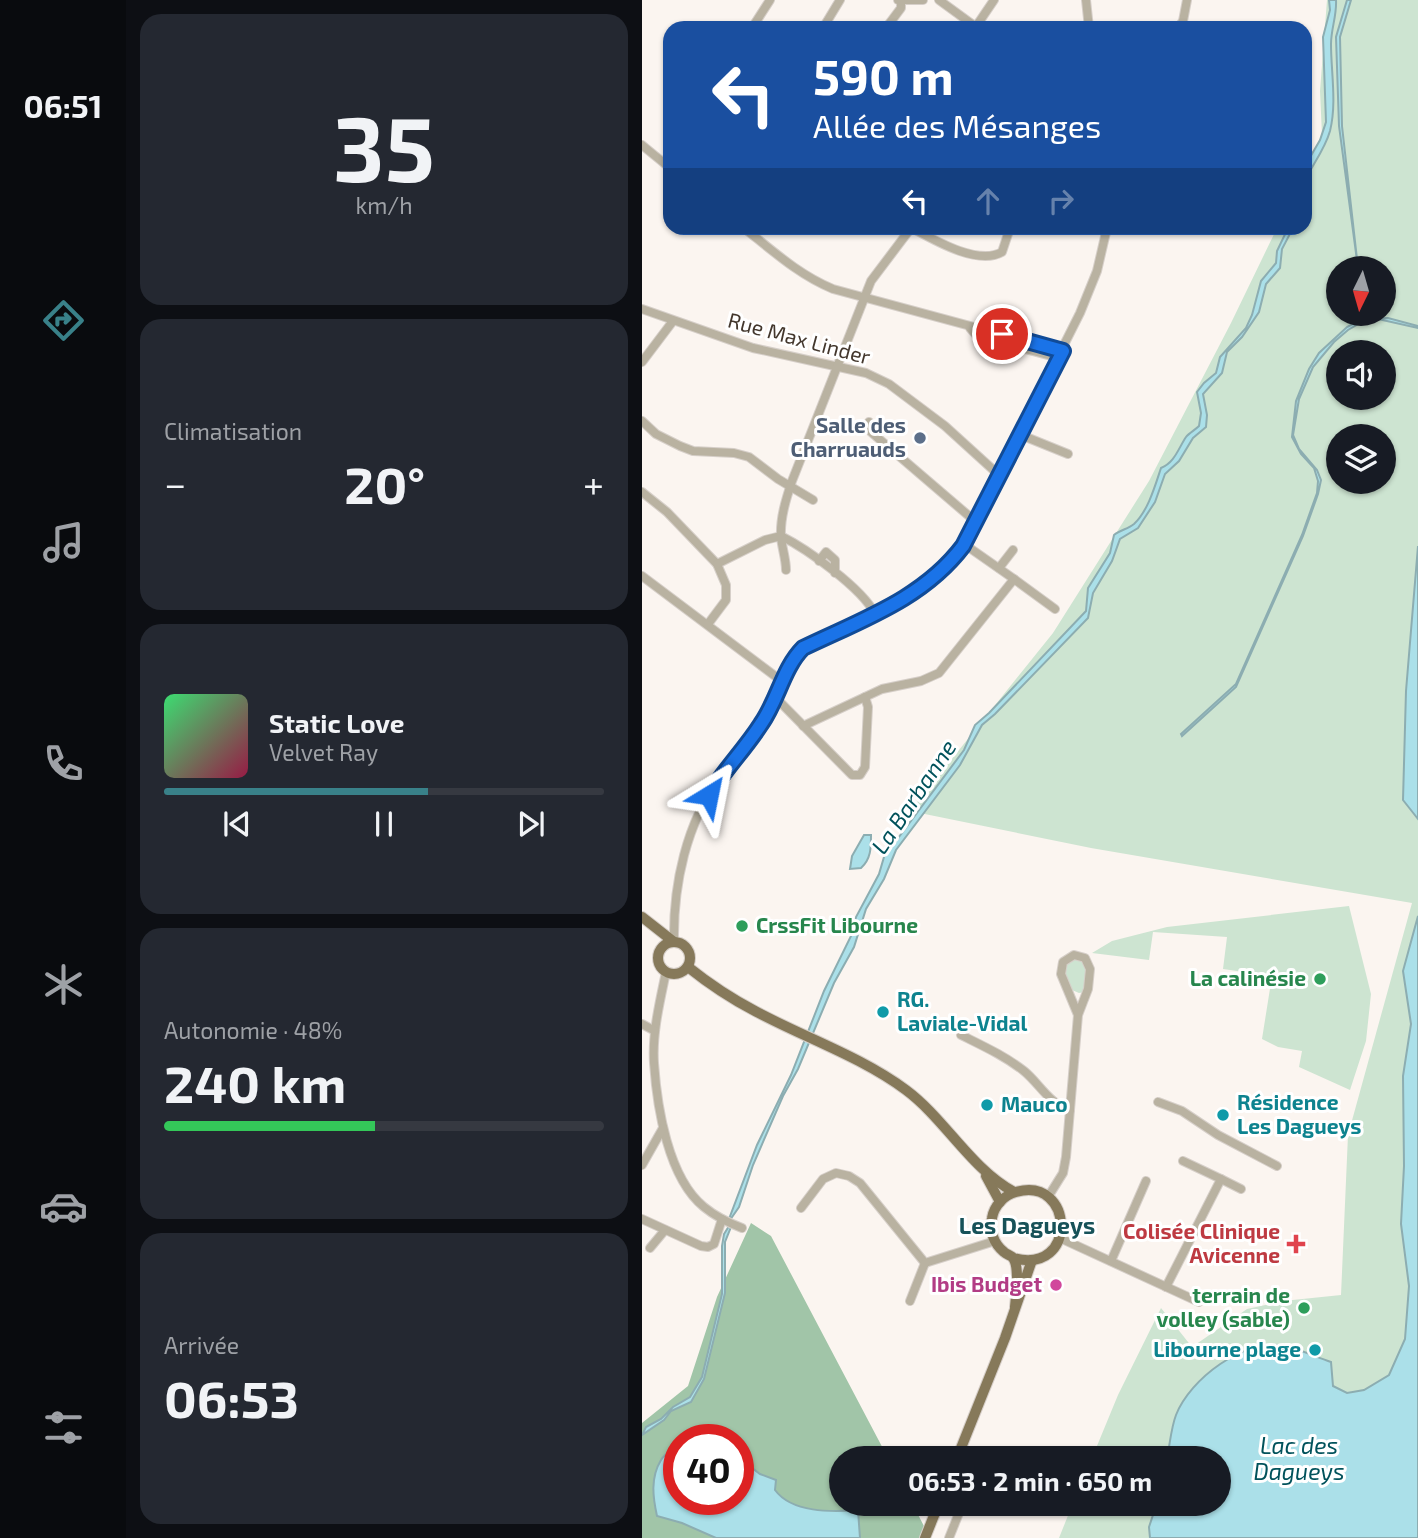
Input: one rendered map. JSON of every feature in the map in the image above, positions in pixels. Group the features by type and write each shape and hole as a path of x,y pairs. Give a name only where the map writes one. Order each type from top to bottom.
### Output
{"main road":[{"path":"642,917 674,942 683,945 689,953 688,967 679,974 666,972 658,960 663,948 660,932"},
{"path":"663,948 674,942"},
{"path":"688,967 754,1011 828,1045 905,1089 931,1110 998,1182 1014,1192"},
{"path":"976,1161 1000,1202"},
{"path":"1026,1190 1048,1197 1061,1216 1060,1238 1049,1253 1032,1260 1013,1258 1005,1254 995,1241 991,1221 1000,1202 1014,1192 1026,1190"},
{"path":"1013,1258 1016,1268 1015,1307"},
{"path":"962,1446 1032,1260"},
{"path":"925,1538 934,1516"}],"street":[{"path":"756,21 770,0"},
{"path":"827,21 840,0"},
{"path":"891,21 901,8 900,1 923,0"},
{"path":"939,0 968,21"},
{"path":"980,21 994,0"},
{"path":"1086,0 1088,21"},
{"path":"1181,21 1187,0"},
{"path":"642,145 663,162"},
{"path":"754,235 815,282 970,328 977,336 1061,355"},
{"path":"786,570 781,536 784,507 790,486 871,281 906,235"},
{"path":"925,235 944,245 979,256 993,257 1002,252 1008,235"},
{"path":"674,942 674,903 681,867 699,813 720,777 762,723 792,659 803,648 922,588 949,564 964,544 1061,355 1097,271 1105,235"},
{"name":"Rue Max Linder","path":"642,309 753,348 866,373 889,384 945,426 1000,477"},
{"path":"642,362 672,321"},
{"path":"642,421 656,433 693,451 734,453 749,457 813,500"},
{"path":"869,422 871,432 976,522"},
{"path":"1021,435 1068,454"},
{"path":"642,492 667,512 717,564 726,586 726,600 708,624"},
{"path":"717,564 765,540 781,536 819,561 826,552 836,560 834,573 868,600 875,614"},
{"path":"964,544 1055,609"},
{"path":"999,568 1013,550"},
{"path":"642,576 783,682"},
{"path":"803,726 882,690 921,681 939,673 1014,579"},
{"path":"776,698 852,775 860,775 865,766 868,707 865,697"},
{"path":"660,932 673,926"},
{"path":"1048,1197 1063,1173 1078,1015 1088,989 1090,964 1079,955 1070,956 1063,962 1061,974 1078,1015"},
{"path":"666,972 655,1031 654,1062 663,1128 683,1182 704,1207 742,1228"},
{"path":"1069,992 1086,997"},
{"path":"642,1024 655,1031"},
{"path":"961,1035 1027,1073 1060,1107 1070,1110"},
{"path":"1158,1102 1182,1111 1218,1135 1277,1166"},
{"path":"642,1165 663,1128"},
{"path":"1183,1161 1241,1189"},
{"path":"801,1208 823,1179 836,1172 849,1175 860,1183 925,1263"},
{"path":"1166,1287 1221,1179"},
{"path":"1111,1261 1146,1181"},
{"path":"642,1219 708,1247 714,1244 722,1219"},
{"path":"650,1248 665,1230"},
{"path":"1060,1238 1199,1302"},
{"path":"925,1263 995,1241"},
{"path":"910,1301 925,1263"},
{"path":"949,1538 958,1516"}],"green space":[{"path":"1327,0 1418,0 1418,1538 1059,1538 1068,1516 1231,1516 1231,1446 1097,1446 1118,1395 1161,1308 1192,1347 1247,1309 1283,1301 1341,1295 1348,1135 1412,903 1091,848 910,811 1053,633 1149,481 1274,235 1312,235 1312,156 1322,135 1320,91"},
{"name":"La calinésie","path":"1349,906 1371,994 1366,1041 1350,1090 1299,1067 1302,1051 1278,1047 1262,1039 1272,976 1223,969 1227,937 1153,932 1149,960 1092,953 1112,941 1167,927"},
{"path":"1078,958 1087,964 1085,992 1079,993 1072,990 1065,973 1067,963"},
{"path":"751,1223 771,1236 882,1446 829,1446 829,1516 919,1516 926,1530 922,1538 642,1538 642,1423 688,1386 717,1297"}],"water":[{"path":"1329,0 1336,0 1331,44 1332,120 1325,144 1312,167 1312,154 1326,122 1323,37 1330,10"},
{"path":"1347,0 1351,0 1340,37 1342,126 1357,256 1339,126 1336,37"},
{"path":"1285,235 1289,235 1282,249 1280,268 1266,284 1259,312 1242,337 1227,352 1222,373 1203,394 1206,427 1193,438 1179,461 1165,474 1155,502 1138,528 1120,539 1112,561 1093,593 1088,618 982,725 960,765 896,850 884,879 866,909 854,947 834,983 753,1165 739,1207 730,1220 757,1145 791,1075 824,991 852,934 856,917 879,874 884,857 964,750 975,725 1086,611 1088,588 1110,553 1114,535 1132,526 1139,519 1151,498 1161,468 1173,459 1186,437 1199,426 1201,413 1197,392 1216,373 1220,357 1246,328 1261,281 1276,263 1277,251"},
{"path":"1396,320 1418,326 1396,323"},
{"path":"1355,326 1333,340 1347,327"},
{"path":"1326,346 1326,352 1313,367 1299,399 1293,435 1299,449 1317,470 1321,480 1318,494 1303,536 1236,687 1182,736 1181,734 1236,684 1302,535 1317,493 1318,481 1314,468 1301,454 1292,437 1296,401 1309,369"},
{"path":"1418,546 1418,819 1403,800 1406,691"},
{"path":"864,835 871,835 869,857 861,868 850,869 852,856"},
{"name":"Lac des Dagueys","path":"1418,916 1418,1538 1150,1538 1149,1527 1153,1516 1231,1516 1231,1446 1169,1446 1176,1415 1183,1401 1206,1375 1220,1364 1252,1348 1284,1346 1331,1362 1333,1386 1347,1393 1364,1390 1389,1375 1405,1339 1409,1286 1401,1224 1404,1166 1403,1076 1411,1024 1403,971"},
{"path":"729,1226 731,1227 725,1242 725,1293 704,1379 691,1402 671,1411 664,1420 642,1435 646,1427 690,1397 702,1377 722,1294 722,1246"},
{"path":"662,1458 663,1515 754,1515 754,1469 776,1480 775,1490 791,1503 829,1511 829,1516 858,1516 860,1538 716,1538 682,1523 657,1516 654,1481"}],"place":[{"name":"Salle des Charruauds","path":"920,438"},
{"name":"CrssFit Libourne","path":"742,926"},
{"name":"La calinésie","path":"1320,979"},
{"name":"RG. Laviale-Vidal","path":"883,1012"},
{"name":"Mauco","path":"987,1105"},
{"name":"Résidence Les Dagueys","path":"1223,1115"},
{"name":"Colisée Clinique Avicenne","path":"1296,1244"},
{"name":"Ibis Budget","path":"1056,1285"},
{"name":"terrain de volley (sable)","path":"1304,1308"},
{"name":"Libourne plage","path":"1315,1350"}],"district":[{"name":"Les Dagueys","path":"1027,1226"}],"route":[{"path":"709,795 762,723 792,659 803,648 922,588 949,564 963,546 1063,351 1002,334"}],"water label":[{"name":"La Barbanne","path":"914,797"}]}
